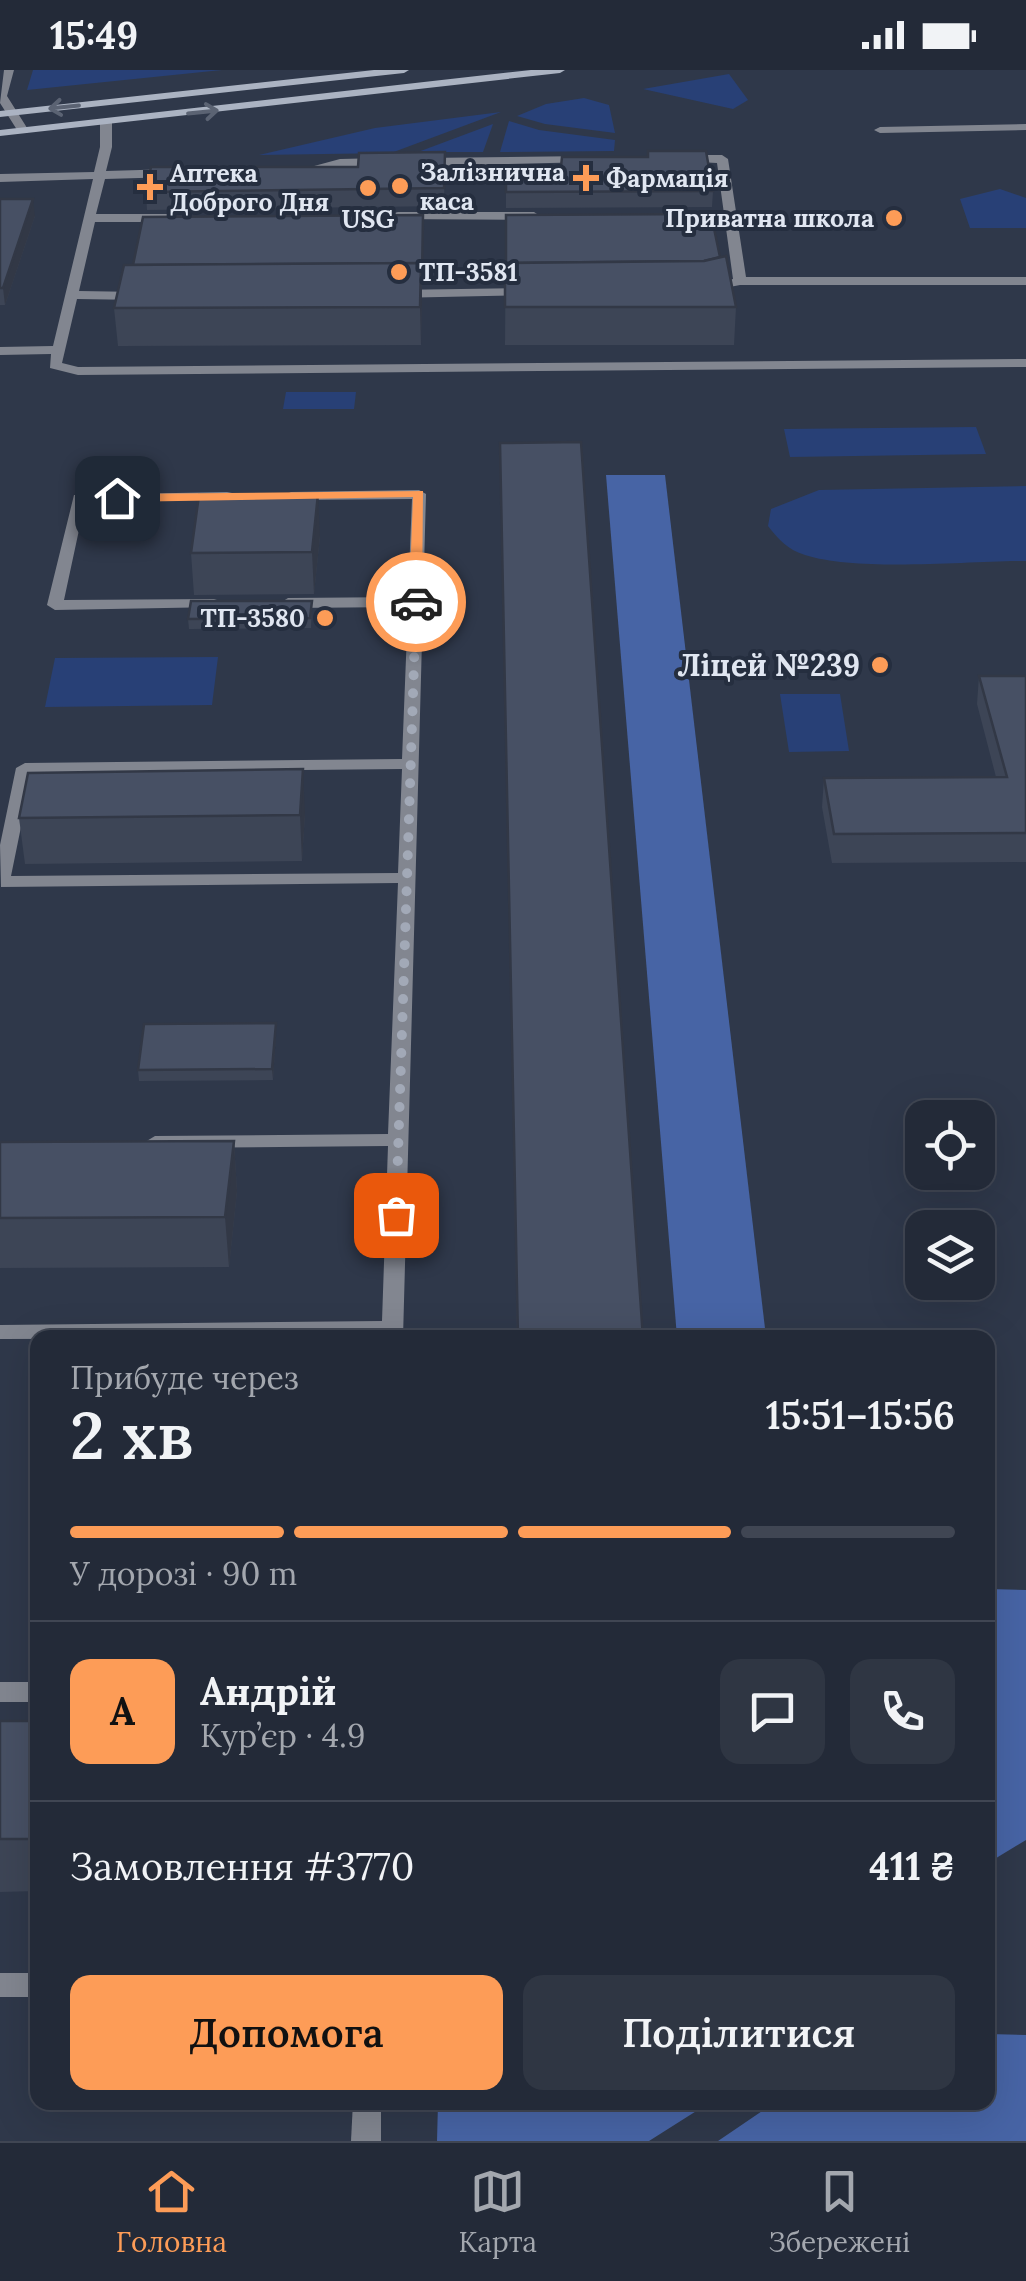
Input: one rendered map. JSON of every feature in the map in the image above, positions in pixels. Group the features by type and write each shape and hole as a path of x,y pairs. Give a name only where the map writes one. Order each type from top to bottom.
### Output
{"main road":[{"path":"6,113 404,70"},
{"path":"0,133 560,70"}],"lane":[{"path":"9,70 0,96 6,113 23,131"},
{"path":"106,123 106,147 56,364 78,371 1026,364"},
{"path":"880,130 1026,126"},
{"path":"663,160 722,159 740,282"},
{"path":"280,172 340,163 604,160"},
{"path":"0,178 181,173"},
{"path":"710,215 730,214"},
{"path":"390,216 550,216"},
{"path":"91,218 190,218"},
{"path":"702,291 740,282 1026,281"},
{"path":"379,294 551,291"},
{"path":"73,295 150,296"},
{"path":"0,351 58,350"},
{"path":"279,496 419,494 392,1330"},
{"path":"226,604 55,605 79,498 239,496"},
{"path":"264,603 416,602"},
{"path":"407,878 1,882 25,768 411,764"},
{"path":"139,1142 398,1140"},
{"path":"0,1332 30,1332"},
{"path":"0,1692 30,1692"},
{"path":"0,1985 30,1984"},
{"path":"366,2141 367,2110"}],"shaded area":[{"path":"33,70 222,70 27,90"},
{"path":"729,74 748,100 733,109 643,89"},
{"path":"584,98 609,105 615,133 545,124 517,116 546,104"},
{"path":"501,112 391,153 259,155 375,128"},
{"path":"509,121 539,130 615,140 614,151 500,152"},
{"path":"493,124 483,152 418,152"},
{"path":"1000,189 1026,198 1026,228 970,228 960,199"},
{"path":"286,392 356,392 354,409 283,409"},
{"path":"976,427 986,454 790,457 784,429"},
{"path":"606,475 665,475 765,1330 676,1330"},
{"path":"1026,486 1026,561 883,564 827,560 793,550 768,526 771,509 819,490"},
{"path":"218,657 212,705 45,707 55,658"},
{"path":"780,694 840,694 849,751 789,752"},
{"path":"995,1589 1026,1590 1026,1840 995,1859"},
{"path":"995,2034 1026,2035 1026,2141 718,2141 764,2110 995,2110"},
{"path":"438,2110 698,2110 649,2141 437,2141"}],"building":[{"path":"648,151 706,151 713,191 506,192 506,168 561,167 562,157 648,157"},
{"path":"445,152 444,188 146,192 151,167 358,167 359,153"},
{"path":"0,199 33,199 3,288 0,288"},
{"path":"711,214 720,257 704,261 506,263 506,215"},
{"path":"423,215 422,276 421,263 133,265 143,217"},
{"path":"726,256 736,307 505,307 505,263 704,261"},
{"path":"421,263 420,307 114,308 124,265"},
{"path":"581,442 642,1330 518,1330 500,443"},
{"path":"318,494 312,552 191,553 199,495"},
{"path":"191,601 312,601 310,618 188,619"},
{"path":"979,676 1026,676 1026,833 834,834 824,778 1007,777"},
{"path":"303,769 300,815 19,818 28,773"},
{"path":"276,1023 272,1069 138,1070 144,1024"},
{"path":"234,1141 225,1217 0,1218 0,1142"},
{"path":"0,1721 30,1721 30,1839 0,1839"}],"way so far":[{"path":"396,1215 416,602"}],"place":[{"name":"Фармація","path":"586,178"},
{"name":"Залізнична каса","path":"400,186"},
{"name":"Аптека Доброго Дня","path":"150,187"},
{"name":"USG","path":"368,188"},
{"name":"Приватна школа","path":"894,218"},
{"name":"ТП-3581","path":"399,272"},
{"name":"ТП-3580","path":"325,618"},
{"name":"Ліцей №239","path":"880,665"}],"route":[{"path":"117,498 419,494 416,602"}]}
